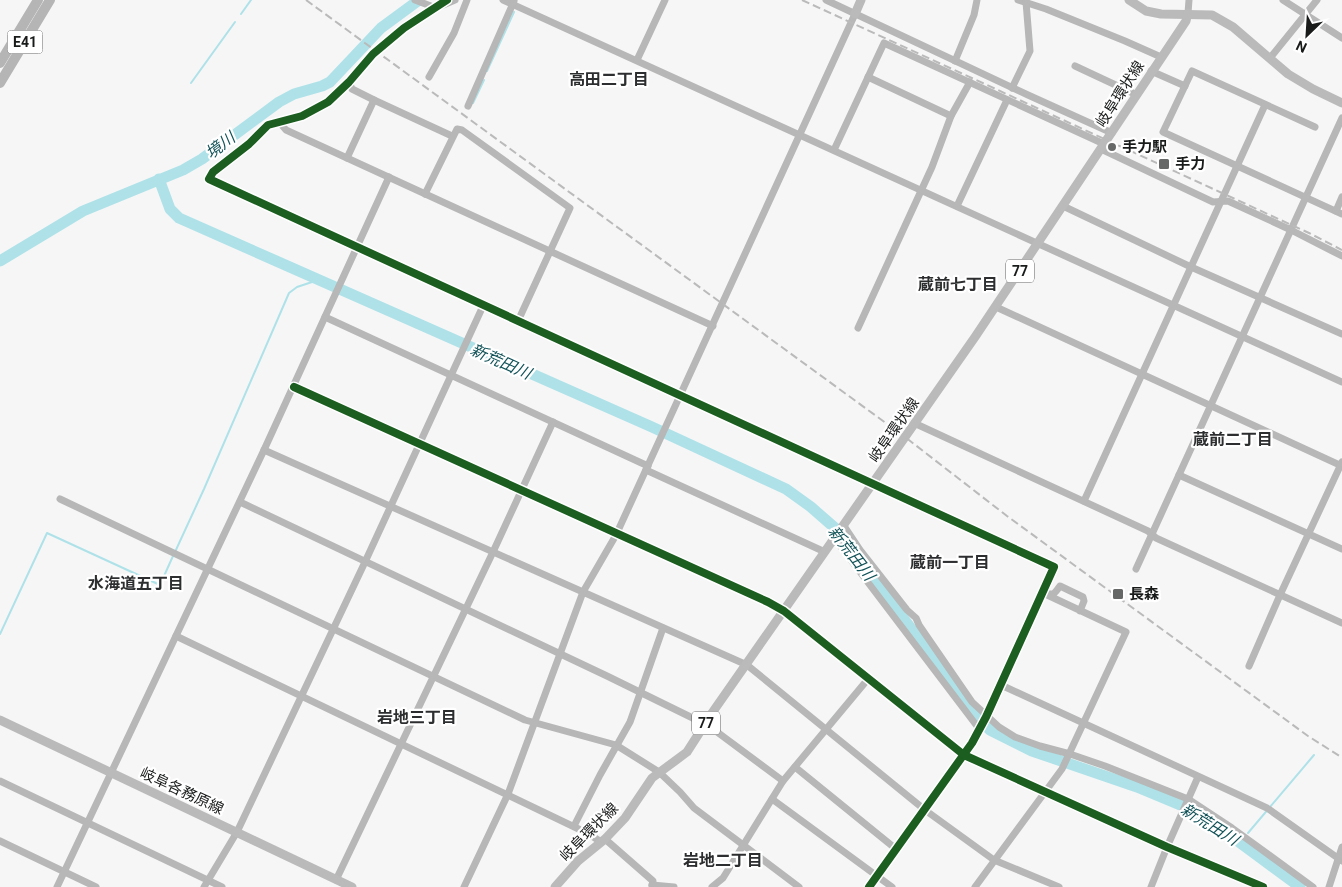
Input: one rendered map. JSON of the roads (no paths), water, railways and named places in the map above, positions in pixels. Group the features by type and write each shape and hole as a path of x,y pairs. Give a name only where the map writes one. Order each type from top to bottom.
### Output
{"highway":[{"name":"E41","path":"0,63 38,0"},
{"name":"E41","path":"0,83 50,0"}],"main road":[{"path":"855,14 861,0"},
{"path":"1129,0 1146,11 1161,14 1188,13 1212,15 1225,21 1294,77 1313,89 1342,103"},
{"name":"岐阜環状線","path":"555,887 578,862 625,818 652,778 687,752 1039,244 1151,71 1186,21 1188,13"},
{"name":"岐阜各務原線","path":"0,720 352,887"}],"street":[{"path":"416,0 433,7 455,0"},
{"path":"446,0 404,28 372,54 349,82 328,102 302,116 268,125 213,172 209,179 1054,567 980,729 964,755 869,887"},
{"path":"429,77 454,33 467,0"},
{"path":"503,0 513,2 1342,382"},
{"path":"637,60 665,0"},
{"path":"826,0 955,62 1112,133"},
{"path":"955,62 974,14 977,0"},
{"path":"1018,0 1125,41 1161,58"},
{"path":"1188,13 1189,0"},
{"path":"1283,0 1342,38"},
{"path":"1270,58 1317,0"},
{"path":"468,106 513,2"},
{"path":"1012,88 1030,51 1026,2"},
{"path":"464,887 508,794 583,592 616,534 855,14"},
{"path":"834,150 884,43 970,82 1213,202 1228,201 1342,256"},
{"path":"1076,66 1136,96"},
{"path":"1151,71 1185,86"},
{"path":"1315,127 1192,71 1163,132 1339,212 1342,197"},
{"path":"868,77 951,116"},
{"path":"349,82 352,89 452,136"},
{"path":"858,328 932,167 951,116 970,82"},
{"path":"347,158 374,100"},
{"path":"957,206 1007,100"},
{"path":"1084,501 1265,105"},
{"path":"1136,570 1342,118"},
{"path":"280,123 286,130 713,326"},
{"path":"425,194 457,129 462,130 570,208 518,321"},
{"path":"57,887 240,502 389,177"},
{"path":"1063,206 1342,334"},
{"path":"206,884 237,832 334,629 483,306"},
{"path":"996,307 1342,464 1308,534 1249,666"},
{"path":"325,317 553,422 825,552"},
{"path":"294,386 419,445 768,602 784,611 964,755 1167,847 1263,887"},
{"path":"336,880 466,610 553,422"},
{"path":"914,423 1148,531 1156,538 1342,623"},
{"path":"264,450 747,665 925,810 994,860 1059,887"},
{"path":"1179,475 1342,549"},
{"path":"60,499 534,724 616,745 659,772 694,808 799,887"},
{"path":"240,502 705,724 783,781"},
{"path":"844,526 883,580 907,610 916,618 919,626 972,702 999,726 1015,737 1070,755 1187,799 1232,828 1313,887"},
{"path":"835,539 980,729"},
{"path":"1043,593 1053,594 1057,592 1060,586 1083,597 1084,601 1080,610"},
{"path":"975,887 1062,769 1126,632 1043,593"},
{"path":"574,826 616,745 628,727 663,628"},
{"path":"176,636 603,840 653,881 651,886 674,887"},
{"path":"717,886 744,846 783,781 868,679"},
{"path":"1000,685 1267,808 1340,860"},
{"path":"795,767 896,849"},
{"path":"1151,887 1198,777"},
{"path":"0,781 88,822 206,884 222,887"},
{"path":"772,799 892,887"},
{"path":"0,841 96,887"},
{"path":"1329,887 1340,860 1342,847"}],"waterway":[{"path":"241,14 251,0"},
{"name":"境川","path":"0,261 83,211 183,170 202,159 279,102 294,94 330,82 381,28 419,0"},
{"path":"487,71 514,12"},
{"path":"191,83 235,22"},
{"path":"473,103 484,80"},
{"name":"新荒田川","path":"159,179 170,209 179,218 652,427 786,489 835,528 971,712 990,730 1032,751 1137,787 1185,807 1227,833 1300,887"},
{"name":"新荒田川","path":"175,552 289,293 297,287 318,280"},
{"name":"新荒田川","path":"0,634 47,533 160,585 173,556"},
{"path":"1248,833 1314,755"}],"railway":[{"path":"306,0 905,437 1007,516 1308,736 1341,757"},
{"path":"802,0 1309,233 1342,250"}],"place":[{"name":"手力駅","path":"1112,147"},
{"name":"手力","path":"1164,164"},
{"name":"長森","path":"1118,594"}],"district":[{"name":"高田二丁目","path":"609,79"},
{"name":"蔵前七丁目","path":"958,284"},
{"name":"蔵前二丁目","path":"1233,439"},
{"name":"蔵前一丁目","path":"950,562"},
{"name":"水海道五丁目","path":"136,583"},
{"name":"岩地三丁目","path":"417,717"},
{"name":"岩地二丁目","path":"723,860"}]}
